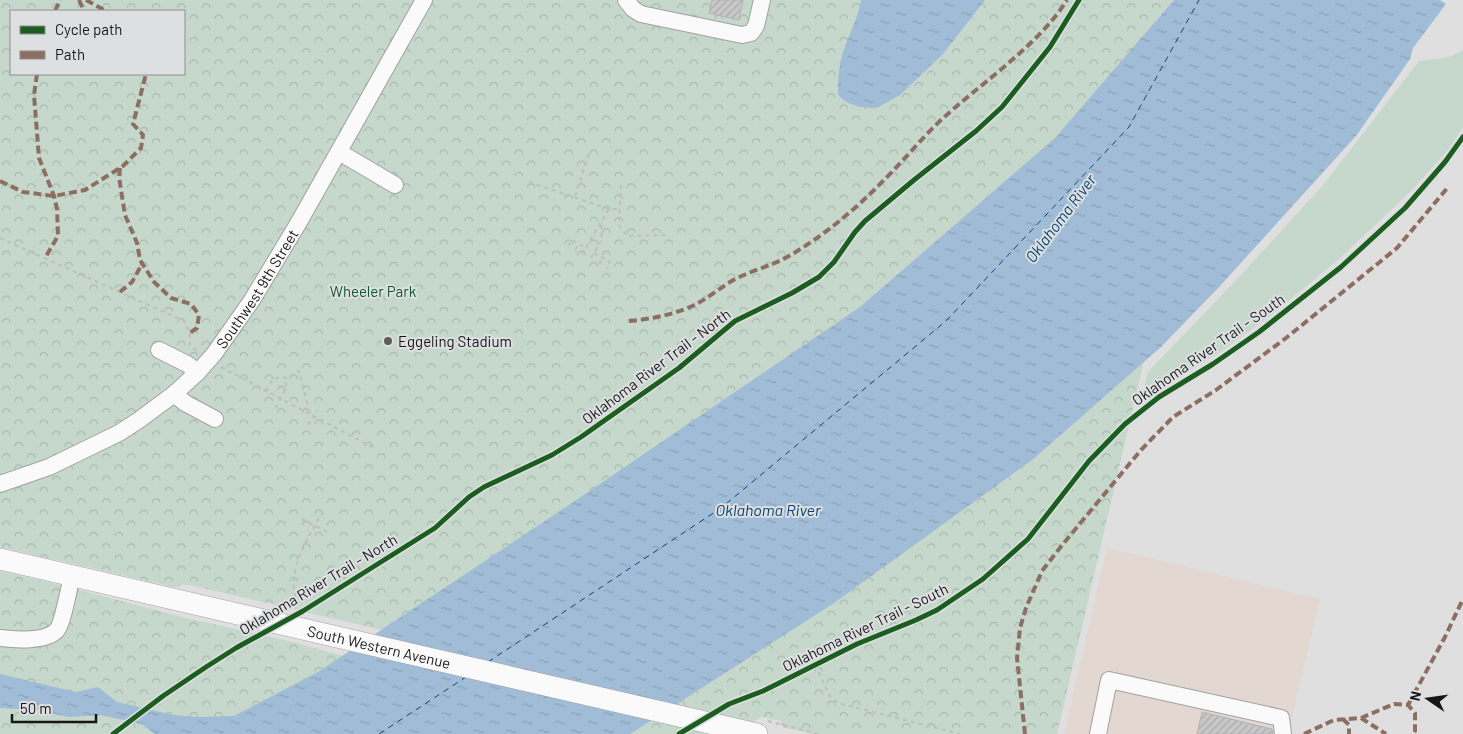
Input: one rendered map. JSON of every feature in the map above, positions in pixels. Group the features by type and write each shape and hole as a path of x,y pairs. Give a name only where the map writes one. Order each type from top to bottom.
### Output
{"main road":[{"name":"South Western Avenue","path":"0,559 757,734"}],"lane":[{"name":"Southwest 9th Street","path":"0,484 55,464 119,433 174,394 203,366 252,300 300,222 424,0"},
{"path":"626,0 633,9 641,14 742,35 751,33 756,26 762,0"},
{"path":"339,152 395,185"},
{"path":"159,350 188,364 203,366"},
{"path":"174,394 185,403 215,419"},
{"path":"0,638 32,639 48,636 58,629 66,605 72,576"},
{"path":"1098,734 1109,680 1281,718 1283,734"}],"path":[{"path":"575,197 590,151"},
{"path":"529,182 609,209 620,209"},
{"path":"621,185 619,225 627,236 667,235"},
{"path":"582,254 609,209"},
{"path":"591,258 602,239 601,223"},
{"path":"0,238 184,321 190,333 190,345 203,366 266,391 374,448"},
{"path":"568,246 572,240 586,248"},
{"path":"575,250 579,244"},
{"path":"594,253 610,262 606,268"},
{"path":"599,264 603,258"},
{"path":"266,391 272,380 280,377 286,378 299,371 308,406 305,411"},
{"path":"276,408 286,388 286,378"},
{"path":"308,425 317,410"},
{"path":"303,611 295,594 295,572 300,556 324,511"},
{"path":"302,518 329,533"},
{"path":"814,665 830,696 838,703 960,734"},
{"path":"781,724 819,734"}],"shaded area":[{"path":"1107,548 1320,599 1288,734 1064,734"}],"green space":[{"name":"Wheeler Park","path":"0,0 1228,0 1057,734 812,734 782,727 781,721 761,717 735,734 0,734 0,571 182,617 293,642 343,656 382,630 190,585 174,587 0,547"},
{"path":"1463,50 1463,127 1448,150 1412,190 1340,258 1274,313 1222,351 1148,396 1139,407 1148,372 1240,276 1324,184 1419,61 1447,57"}],"water":[{"path":"861,0 985,0 943,54 900,95 877,108 859,107 846,102 838,95 842,56"},
{"name":"Oklahoma River","path":"1174,0 1440,0 1446,4 1413,48 1410,59 1356,136 1220,286 1161,347 1032,460 834,603 630,734 155,734 141,724 101,715 68,717 37,710 0,708 0,674 76,692 98,687 117,702 173,715 198,717 234,716 318,672 575,501 860,307 1055,138"}],"building":[{"path":"712,0 743,0 739,20 709,13"},
{"path":"1202,712 1272,729 1273,734 1197,734"}],"ferry route":[{"path":"488,662 721,508 946,321 1129,127 1199,0"},
{"path":"379,734 466,677"}],"marked path":[{"path":"55,10 60,0"},
{"path":"79,0 84,10"},
{"path":"86,0 104,10"},
{"path":"629,321 665,315 690,307 737,278 789,256 828,230 875,189 941,120 1041,33 1067,0"},
{"path":"37,75 34,95 39,158 57,209 58,236 45,258"},
{"path":"0,181 23,192 54,196 85,190 123,166 141,148 143,135 133,124 146,75"},
{"path":"120,168 119,177 125,215 137,243 140,260 154,282 171,298 191,304 199,315 197,328 190,333"},
{"path":"1025,734 1017,658 1020,628 1026,608 1042,571 1141,450 1173,417 1216,390 1286,338 1397,248 1449,186"},
{"path":"120,292 132,282 142,264"},
{"path":"1408,705 1445,637 1463,599"},
{"path":"1304,734 1334,720 1361,718 1394,704 1408,705 1415,713 1415,731 1413,734"},
{"path":"1361,718 1386,734"},
{"path":"1343,719 1349,725 1349,734"}],"cycle path":[{"name":"Oklahoma River Trail - North","path":"113,734 163,696 206,667 303,611 435,528 469,497 484,487 552,455 581,437 679,368 735,321 792,293 819,277 834,262 865,221 976,131 1002,107 1050,47 1079,0"},
{"name":"Oklahoma River Trail - South","path":"679,734 729,704 763,691 857,644 937,610 983,579 1028,539 1089,461 1125,424 1159,397 1213,364 1259,332 1341,267 1405,208 1445,162 1463,137"}],"place":[{"name":"Eggeling Stadium","path":"388,341"}]}
